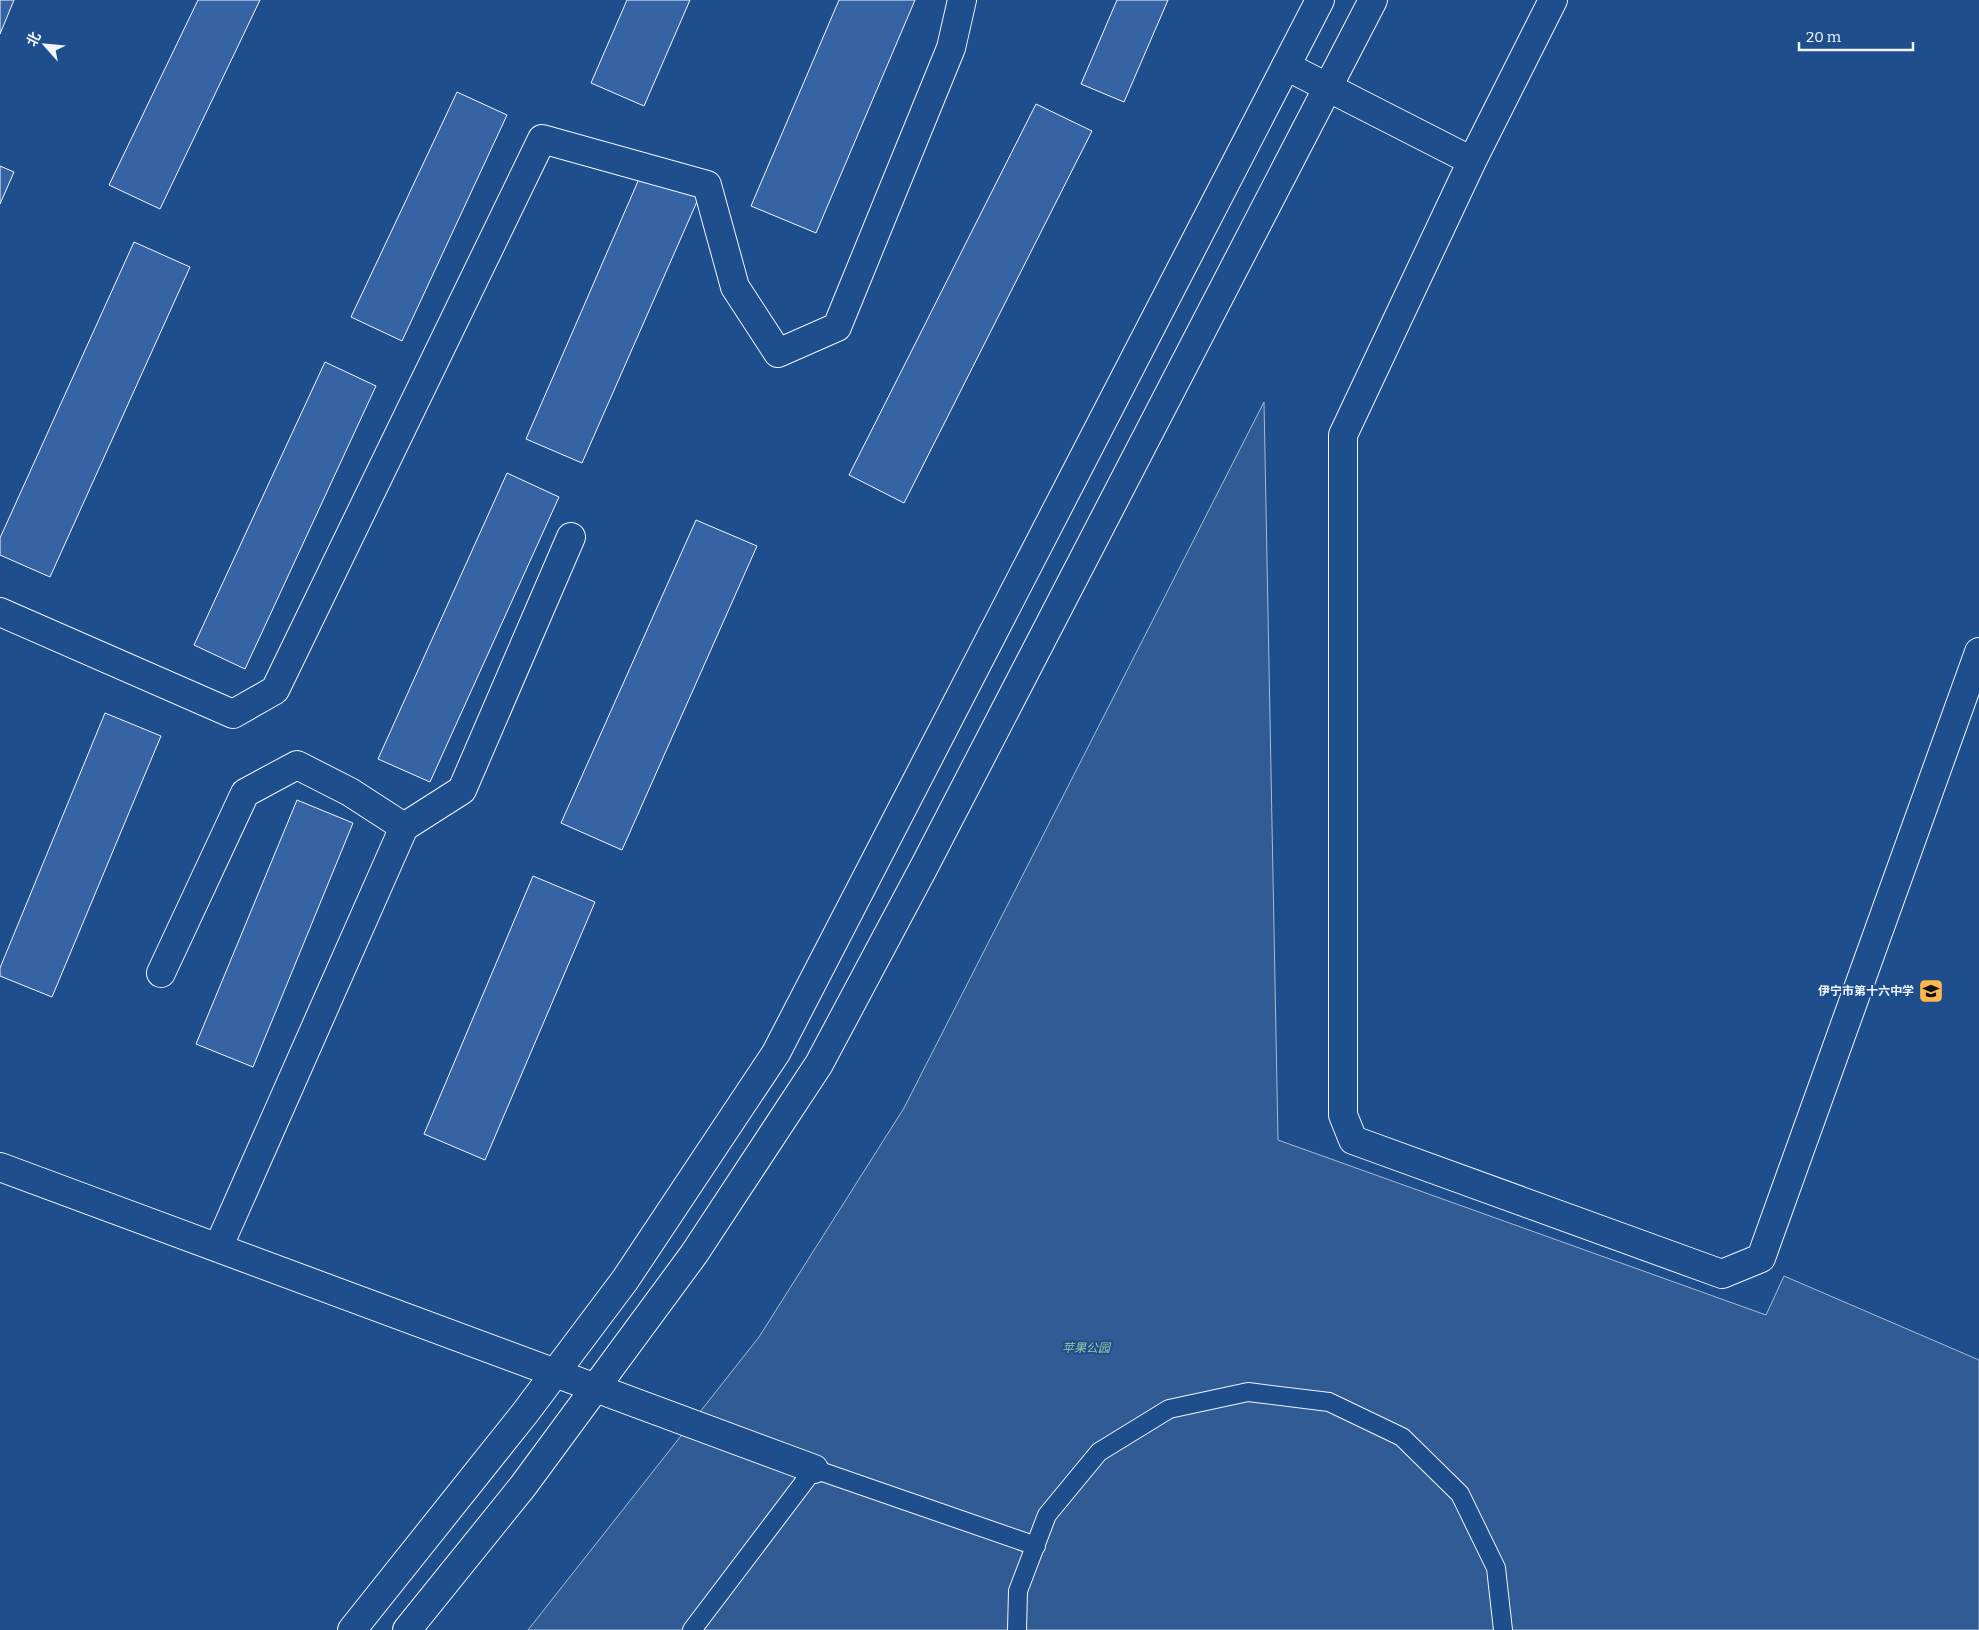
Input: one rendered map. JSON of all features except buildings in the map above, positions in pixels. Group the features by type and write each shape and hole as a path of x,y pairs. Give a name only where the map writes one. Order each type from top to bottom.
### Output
{"street":[{"path":"0,612 233,714 276,690 542,139 706,185 735,287 778,353 837,327 951,48 962,0"},
{"path":"352,1630 626,1280 776,1053 1320,0"},
{"path":"407,1630 523,1486 694,1254 819,1064 924,868 1374,0"},
{"path":"1553,0 1472,161 1343,435 1343,1115 1352,1140 1722,1274 1761,1258 1979,652"},
{"path":"1286,66 1472,161"},
{"path":"218,1248 404,827 462,790 571,537"},
{"path":"161,973 245,793 297,765 350,792 404,827"},
{"path":"0,1167 814,1469"}],"lane":[{"path":"1017,1630 1018,1591 1047,1515 1099,1452 1169,1409 1248,1392 1329,1402 1402,1437 1460,1494 1496,1568 1503,1630"},
{"path":"692,1630 814,1469 1036,1546"}],"shaded area":[{"name":"苹果公园","path":"1264,402 1278,1140 1766,1315 1784,1276 1979,1360 1979,1630 528,1630 759,1337 904,1108"}],"place":[{"name":"伊宁市第十六中学","path":"1931,991"}]}
